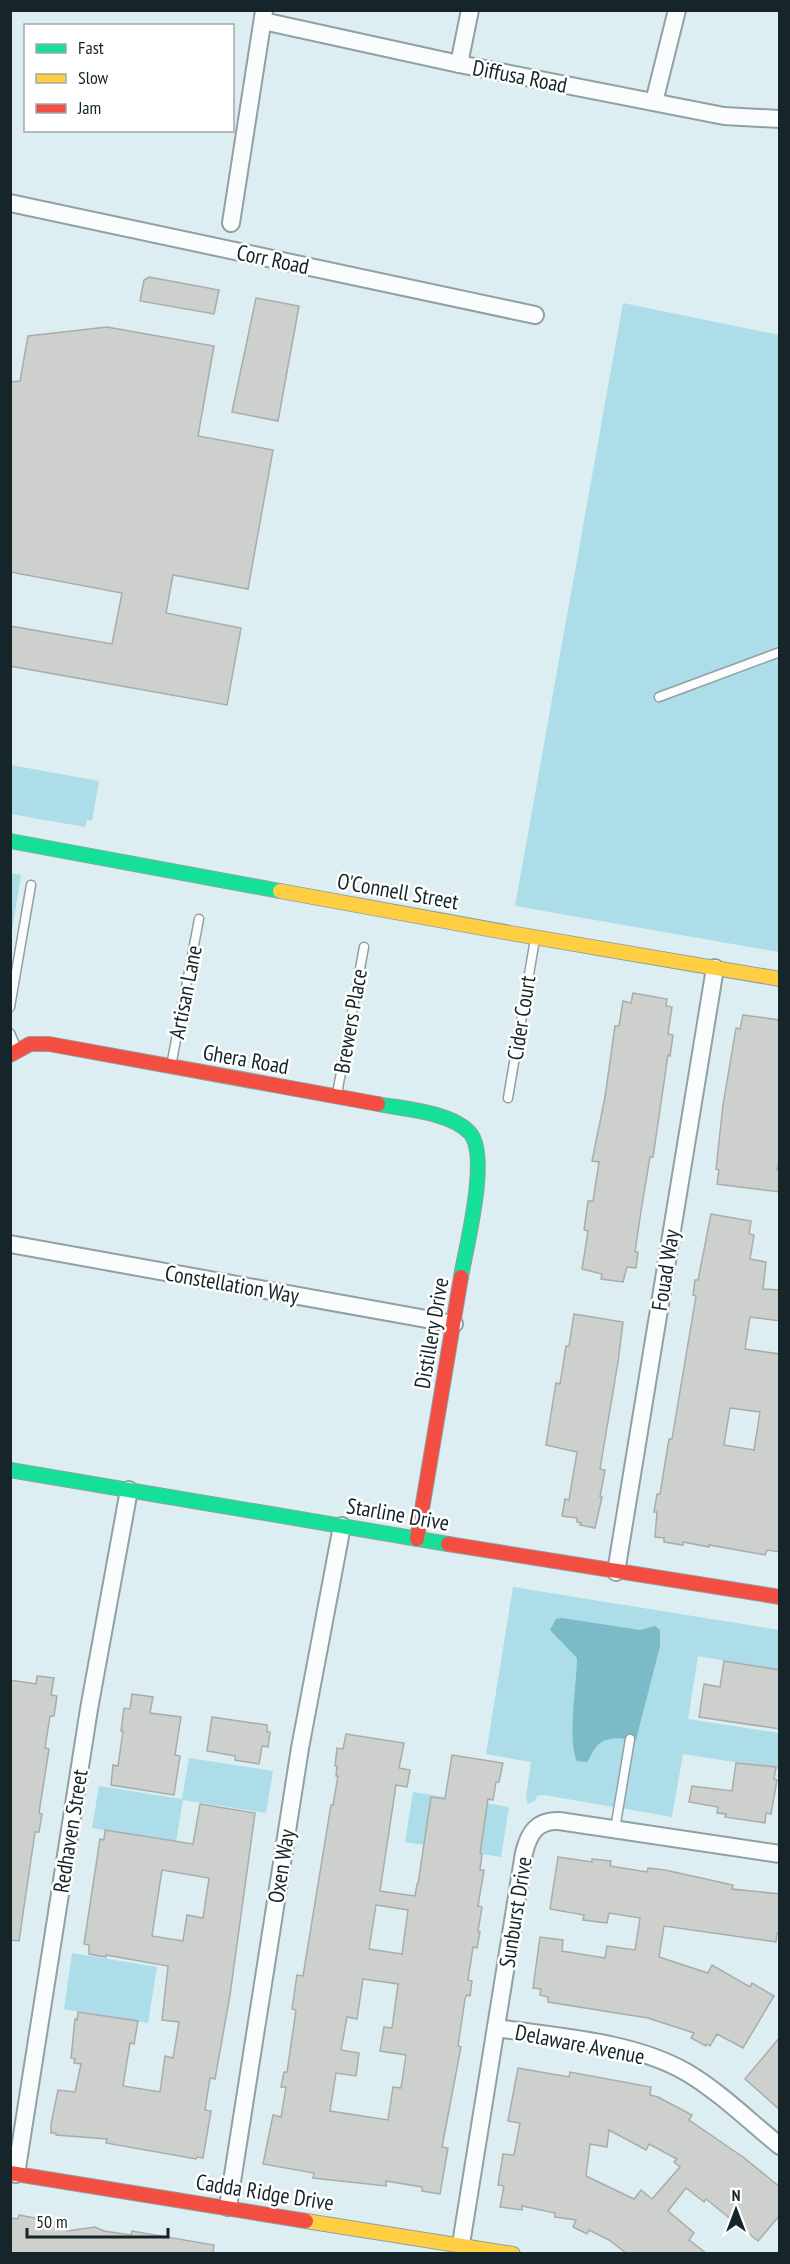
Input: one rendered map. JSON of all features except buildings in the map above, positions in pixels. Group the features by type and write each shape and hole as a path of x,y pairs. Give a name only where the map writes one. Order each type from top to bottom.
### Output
{"street":[{"path":"459,64 470,10"},
{"path":"654,102 677,10"},
{"path":"231,223 264,16"},
{"name":"Diffusa Road","path":"264,16 459,64 724,116 780,119"},
{"name":"Corr Road","path":"10,203 535,315"},
{"name":"O'Connell Street","path":"10,841 535,937 780,979"},
{"name":"Fouad Way","path":"616,1572 715,969"},
{"name":"Ghera Road","path":"14,1052 30,1044 49,1044 428,1113 454,1121 472,1134"},
{"name":"Distillery Drive","path":"417,1539 478,1178 478,1147 472,1134"},
{"name":"Constellation Way","path":"10,1244 454,1324"},
{"name":"Starline Drive","path":"10,1470 616,1572 780,1597"},
{"name":"Redhaven Street","path":"13,2174 89,1709 129,1490"},
{"name":"Oxen Way","path":"228,2207 300,1748 342,1526"},
{"name":"Sunburst Drive","path":"461,2244 524,1853 530,1834 537,1825 554,1821 780,1854"},
{"name":"Delaware Avenue","path":"496,2028 626,2049 665,2062 705,2085 780,2146"},
{"name":"Cadda Ridge Drive","path":"13,2174 513,2253"}],"lane":[{"path":"659,697 780,652"},
{"path":"10,1006 31,885"},
{"name":"Artisan Lane","path":"171,1066 199,919"},
{"name":"Cider Court","path":"508,1098 535,937"},
{"name":"Brewers Place","path":"337,1096 364,946"},
{"path":"10,1033 14,1052"},
{"path":"615,1829 630,1739"}],"shaded area":[{"path":"623,303 779,335 779,952 515,906"},
{"path":"11,765 99,781 92,821 87,820 85,827 11,814"},
{"path":"10,873 21,875 11,937"},
{"path":"513,1587 779,1630 779,1670 698,1656 688,1719 779,1733 779,1769 683,1754 672,1817 544,1795 537,1796 536,1800 528,1804 526,1798 531,1762 486,1754"},
{"path":"556,1619 640,1630 655,1626 660,1630 660,1646 636,1740 622,1738 606,1740 596,1747 587,1762 577,1761 574,1752 573,1711 577,1658 550,1630"},
{"path":"189,1758 273,1771 266,1813 183,1800 176,1842 92,1828 99,1786 182,1799"},
{"path":"413,1792 509,1807 501,1857 405,1842"},
{"path":"72,1953 157,1967 148,2023 64,2009"}],"traffic: fast":[{"path":"10,841 280,891"},
{"path":"378,1104 427,1112 451,1120 470,1133 476,1145 478,1161 475,1202 461,1277"},
{"path":"10,1470 448,1544"}],"traffic: slow":[{"path":"280,891 780,979"},
{"path":"306,2221 513,2254"}],"traffic: jam":[{"path":"10,1055 30,1044 49,1044 378,1104"},
{"path":"417,1539 461,1277"},
{"path":"448,1544 780,1597"},
{"path":"10,2173 306,2221"}]}
